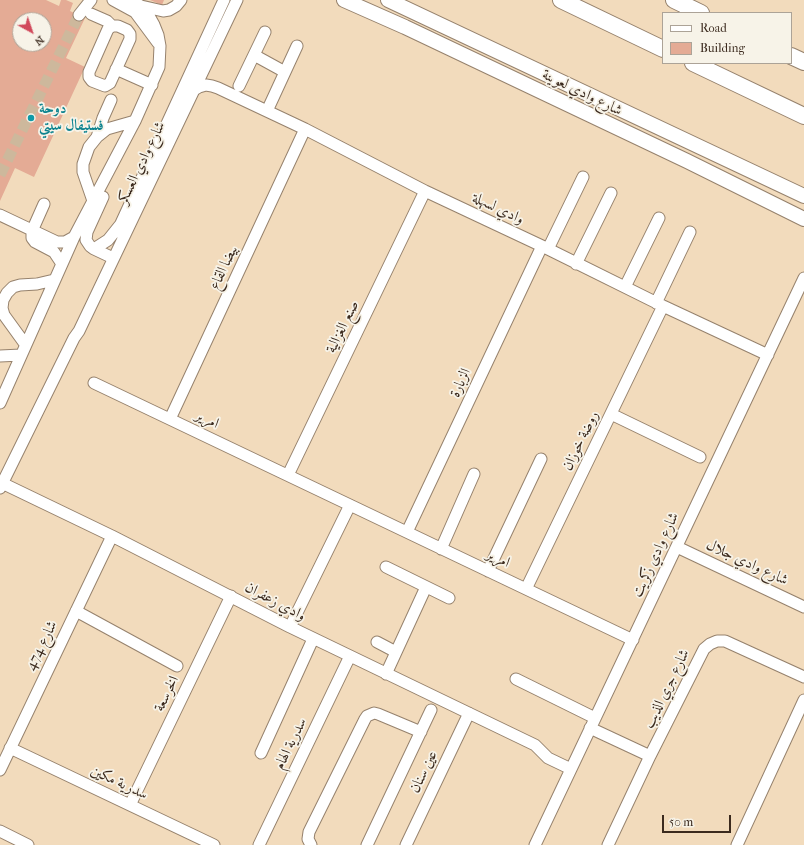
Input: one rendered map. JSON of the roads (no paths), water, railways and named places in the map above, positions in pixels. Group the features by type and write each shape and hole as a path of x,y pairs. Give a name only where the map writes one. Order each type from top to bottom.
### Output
{"highway":[{"path":"560,0 662,48"},
{"path":"674,0 699,12"},
{"path":"792,56 804,62"},
{"path":"695,64 804,116"}],"main road":[{"name":"شارع وادي لعوينة","path":"344,0 405,27 687,161 804,219"},
{"name":"شارع وادي لعوينة","path":"388,0 804,196"}],"street":[{"path":"79,15 91,0"},
{"path":"113,0 135,12 160,46"},
{"path":"130,0 140,6 155,10 169,10 182,0"},
{"name":"شارع وادي العسكر","path":"110,257 121,224 224,0"},
{"name":"شارع وادي العسكر","path":"1,486 74,338 77,326 110,257 194,90 237,0"},
{"path":"0,401 74,237 135,121 159,67 160,46 158,35 149,16 140,6"},
{"path":"91,14 107,21 112,26"},
{"path":"112,26 118,26 127,30 130,36 110,83 107,86 92,81 89,77 89,72 108,29 112,26"},
{"path":"239,86 265,32"},
{"path":"267,111 297,46"},
{"path":"254,55 285,72"},
{"path":"116,69 152,85"},
{"name":"وادي لسهلة","path":"204,69 209,80 218,88"},
{"name":"وادي لسهلة","path":"194,90 206,85 218,88 305,129 425,191 545,248 659,305 768,355"},
{"path":"97,137 103,118 112,100"},
{"path":"93,201 84,179 83,164 89,147 97,137 107,129 135,121"},
{"name":"بيضا القاع","path":"170,419 305,129"},
{"name":"الزبارة","path":"407,532 545,248 583,176"},
{"path":"104,180 104,194 86,238 90,246 110,257"},
{"name":"صنع الغزالية","path":"288,475 425,191"},
{"path":"576,264 611,193"},
{"path":"44,204 31,236 33,240 54,252 62,264"},
{"path":"0,215 57,242 65,242 74,237"},
{"path":"625,287 659,218"},
{"path":"94,249 108,240 121,224"},
{"name":"روضة خوزان","path":"526,589 611,414 690,232"},
{"name":"شارع وادي زكريت","path":"535,845 804,278"},
{"path":"25,344 4,315 2,308 3,300 13,287 20,284 37,284 54,280"},
{"path":"0,356 21,355"},
{"name":"امرير","path":"94,383 633,640"},
{"path":"611,414 700,457"},
{"path":"488,571 541,459"},
{"path":"441,549 474,474"},
{"name":"وادي زعفران","path":"1,486 112,536 231,596 290,628 535,745 548,758 571,769"},
{"path":"290,628 350,505"},
{"name":"شارع 474","path":"0,770 112,536"},
{"name":"شارع وادي جلال","path":"677,546 804,607"},
{"path":"386,567 448,598"},
{"path":"386,674 426,587"},
{"name":"الخرسعة","path":"130,805 231,596"},
{"path":"76,610 177,666"},
{"path":"261,753 313,638"},
{"name":"شارع جري الذيب","path":"608,845 650,756 704,649 717,641 725,641 804,678"},
{"path":"377,642 396,652"},
{"name":"سدرية الهام","path":"259,845 350,656"},
{"path":"516,679 595,718"},
{"path":"737,845 804,700"},
{"path":"367,845 431,710"},
{"path":"311,845 308,839 309,832 367,716 374,713 378,714 421,732"},
{"name":"عين سنان","path":"406,845 469,713"},
{"path":"590,728 650,756"},
{"name":"سدرية مكين","path":"10,748 214,845"},
{"path":"0,831 28,845"}],"tunnel":[{"path":"0,175 79,15"}],"place":[{"name":"دوحة فستيفال سيتي","path":"31,118"}]}
